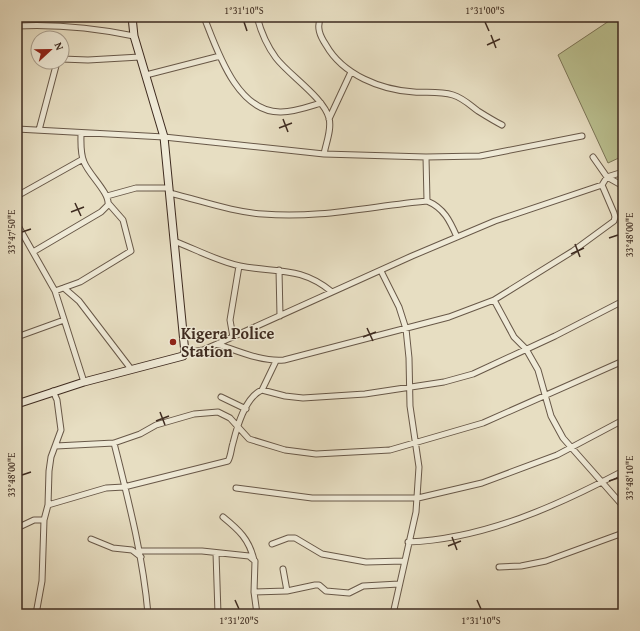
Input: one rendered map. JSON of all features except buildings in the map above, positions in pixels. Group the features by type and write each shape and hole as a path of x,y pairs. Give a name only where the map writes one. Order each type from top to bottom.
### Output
{"street":[{"path":"132,17 134,36 164,138 185,353"},
{"path":"204,17 220,56 240,91 256,104 280,112 321,103"},
{"path":"257,17 267,46 277,60 321,103 329,119"},
{"path":"321,17 318,23 319,30 326,47 333,57 351,72 375,84 395,90 442,92 454,95 465,100 478,111 502,125"},
{"path":"17,26 46,24 85,27 134,36"},
{"path":"146,75 220,56"},
{"path":"70,59 88,60 140,57"},
{"path":"40,130 55,70"},
{"path":"324,154 329,119 351,72"},
{"path":"17,129 164,138 324,154 426,157 480,156 582,136"},
{"path":"55,291 87,278 131,251 123,220 109,204 107,196 90,174 82,159 81,133"},
{"path":"426,157 427,201"},
{"path":"592,157 607,177 623,186"},
{"path":"17,196 82,159"},
{"path":"17,404 84,382 183,356 185,353 203,350 457,237 495,221 602,185 607,177 623,172"},
{"path":"217,344 276,361 449,317 494,300 573,251 614,221 614,213 602,185"},
{"path":"107,196 136,188 168,190 236,211 264,214 337,214 427,201 444,211 457,237"},
{"path":"32,252 101,212 109,204"},
{"path":"17,224 55,291 84,382"},
{"path":"174,241 239,266 279,270 309,276 332,292"},
{"path":"233,337 230,320 239,266"},
{"path":"279,270 280,316"},
{"path":"381,271 392,290 406,329 410,358 409,389 412,421 417,442 419,467 418,498 393,614"},
{"path":"64,288 79,300 131,369"},
{"path":"494,300 514,337 526,349 538,370 556,427 571,449 603,482 623,506"},
{"path":"262,390 284,396 303,398 409,389 444,382 473,374 623,301"},
{"path":"17,337 64,320"},
{"path":"48,505 106,488 124,487 228,462 238,428 246,409 255,394 262,390 276,361"},
{"path":"56,446 114,443 140,434 156,426 194,414 218,412 230,418 249,439 257,443 285,450 306,453 390,450 471,428 623,361"},
{"path":"36,614 42,581 44,520 48,505 49,471 51,457 61,430 57,400 53,391"},
{"path":"221,397 246,409"},
{"path":"236,488 312,498 418,498 482,483 571,449 623,420"},
{"path":"114,443 123,474 124,487 140,551 146,584 148,614"},
{"path":"408,542 442,539 507,523 551,506 623,471"},
{"path":"223,517 240,531 250,544 255,561 254,592 257,614"},
{"path":"17,528 34,520 44,520"},
{"path":"499,567 521,566 546,561 623,534"},
{"path":"272,544 288,538 295,538 322,554 366,562 404,561"},
{"path":"91,539 113,548 132,550 141,557"},
{"path":"140,551 202,551 246,555 255,561"},
{"path":"216,553 218,614"},
{"path":"283,569 287,591"},
{"path":"254,592 287,591 319,585 326,591 349,593 363,586 399,584"}],"green space":[{"path":"615,17 623,17 623,156 608,163 558,55"}],"place":[{"name":"Kigera Police Station","path":"173,342"}]}
